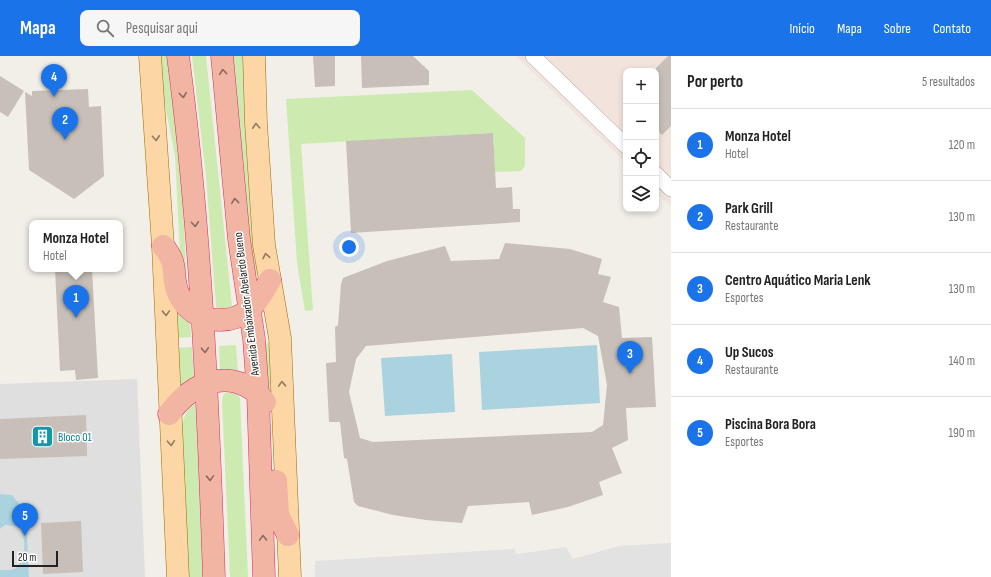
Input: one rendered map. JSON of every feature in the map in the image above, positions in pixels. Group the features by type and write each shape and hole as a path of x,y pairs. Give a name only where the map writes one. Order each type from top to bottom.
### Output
{"highway":[{"path":"178,56 189,136 207,383 214,577"},
{"name":"Avenida Embaixador Abelardo Bueno","path":"222,56 239,239 254,339 258,394 264,577"},
{"path":"163,246 174,262 176,287 181,298 189,308 202,317 220,321 238,317 249,309 270,280"},
{"path":"170,414 179,400 196,388 207,383 233,382 244,385 258,394 267,405 273,423 277,508 288,535"}],"main road":[{"path":"150,56 163,246 178,577"},
{"name":"Avenida Embaixador Abelardo Bueno","path":"254,56 256,123 264,245 280,338 290,577"}],"street":[{"path":"533,56 623,143"},
{"path":"658,176 671,189"}],"shaded area":[{"path":"516,56 671,56 671,207 659,195 659,68 623,68 623,160"},
{"path":"137,379 145,577 0,577 0,384"},
{"path":"671,543 671,577 315,577 315,561 515,549 516,554 566,547 573,559 619,546"}],"green space":[{"path":"158,56 168,56 181,161 187,289 181,275 175,156 162,90"},
{"path":"192,56 206,56 232,306 232,308 218,310 216,307 206,177"},
{"path":"231,56 245,56 257,275 254,279"},
{"path":"472,90 525,138 525,166 521,171 495,172 493,133 301,144 313,310 305,311 297,263 286,99"},
{"path":"177,312 190,322 191,337 176,338"},
{"path":"272,343 272,391 267,389 260,344"},
{"path":"236,345 238,372 220,371 219,346"},
{"path":"192,347 194,377 193,380 180,387 176,348"},
{"path":"225,393 236,393 240,398 248,577 230,577 222,401"},
{"path":"195,404 205,522 204,577 187,577 181,435 186,413 191,406"}],"water":[{"path":"597,345 600,403 482,410 479,352"},
{"path":"452,354 455,412 385,416 381,358"},
{"path":"0,494 12,495 27,513 38,514 39,519 26,520 29,577 0,577 0,570 13,570 20,564 24,553 24,540 23,535 17,526 5,525 0,529"}],"building":[{"path":"313,56 335,56 335,86 315,87"},
{"path":"361,56 413,56 429,71 429,85 362,88"},
{"path":"668,56 671,56 671,126 662,135 659,132 659,68 656,68"},
{"path":"0,76 24,91 8,117 0,112"},
{"path":"88,89 89,107 101,106 104,176 74,199 29,170 25,92 32,96 32,91"},
{"path":"493,133 496,188 512,187 513,209 520,209 520,222 351,233 346,141"},
{"path":"505,243 570,249 602,259 598,274 611,277 603,302 619,307 622,338 652,337 656,407 626,408 628,440 612,448 622,473 599,482 603,495 568,507 532,515 529,502 468,506 462,523 393,515 358,506 354,502 347,459 344,458 340,422 329,422 326,363 336,362 335,327 338,325 341,284 343,278 387,261 445,246 451,261 499,259","holes":["583,328 598,336 607,385 603,425 592,432 373,442 360,438 349,392 356,359 366,346"]},
{"path":"55,272 92,272 98,378 76,380 75,370 60,371"},
{"name":"Bloco 01","path":"86,415 87,456 0,459 0,419"},
{"path":"81,521 83,572 43,574 41,523"}],"place":[{"name":"Up Sucos","path":"54,97"},
{"name":"Park Grill","path":"65,140"},
{"name":"Monza Hotel","path":"76,318"},
{"name":"Centro Aquático Maria Lenk","path":"630,374"},
{"name":"Bloco 01","path":"43,437"},
{"name":"Piscina Bora Bora","path":"25,536"}]}
